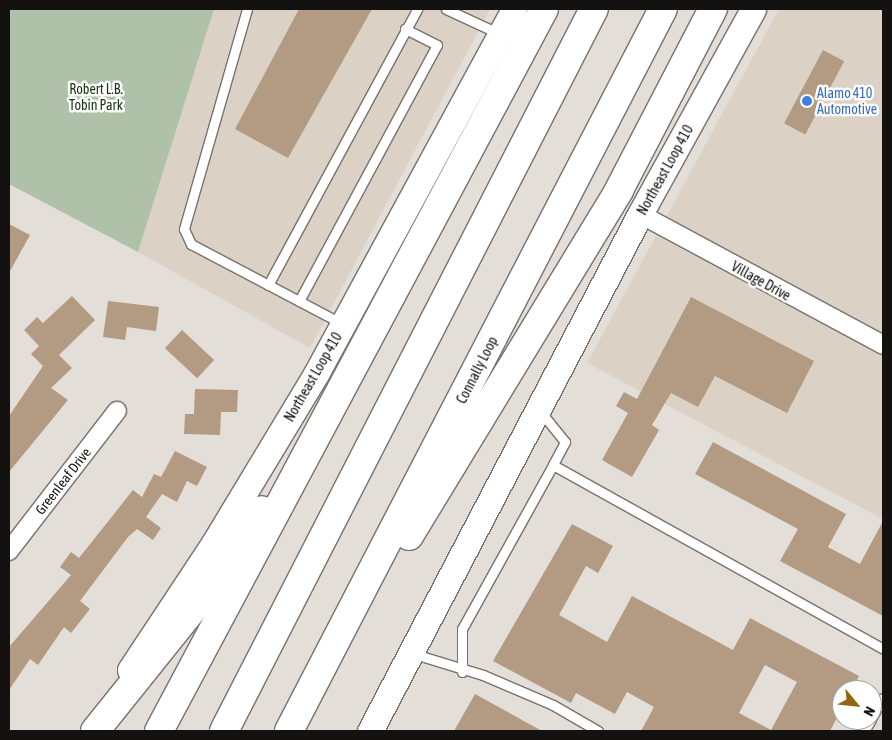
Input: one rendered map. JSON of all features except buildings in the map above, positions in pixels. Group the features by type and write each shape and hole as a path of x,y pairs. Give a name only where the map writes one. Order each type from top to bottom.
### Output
{"highway":[{"path":"160,731 544,9"},
{"path":"224,731 594,9"},
{"name":"Connally Loop","path":"289,731 663,9"},
{"path":"338,638 405,543 551,305 619,190 713,9"},
{"path":"96,731 200,600 248,532 368,342"}],"main road":[{"name":"Northeast Loop 410","path":"90,731 214,543 343,324 514,9"},
{"name":"Northeast Loop 410","path":"370,731 640,214 752,12"}],"street":[{"name":"Village Drive","path":"640,214 883,345"},
{"name":"Greenleaf Drive","path":"9,551 117,411"}],"lane":[{"path":"247,9 184,229 191,244 343,324"},
{"path":"268,285 417,9"},
{"path":"446,9 500,35"},
{"path":"299,301 437,45 405,29"},
{"path":"462,672 462,629 565,442 538,409"},
{"path":"553,466 883,649"},
{"path":"411,653 462,672 483,675 553,705 598,731"}],"shaded area":[{"path":"214,9 490,9 310,348 138,252"},
{"path":"779,9 883,9 883,519 587,363"}],"green space":[{"name":"Robert L.B. Tobin Park","path":"9,9 214,9 138,252 9,184"}],"place":[{"name":"Alamo 410 Automotive","path":"807,101"}]}
